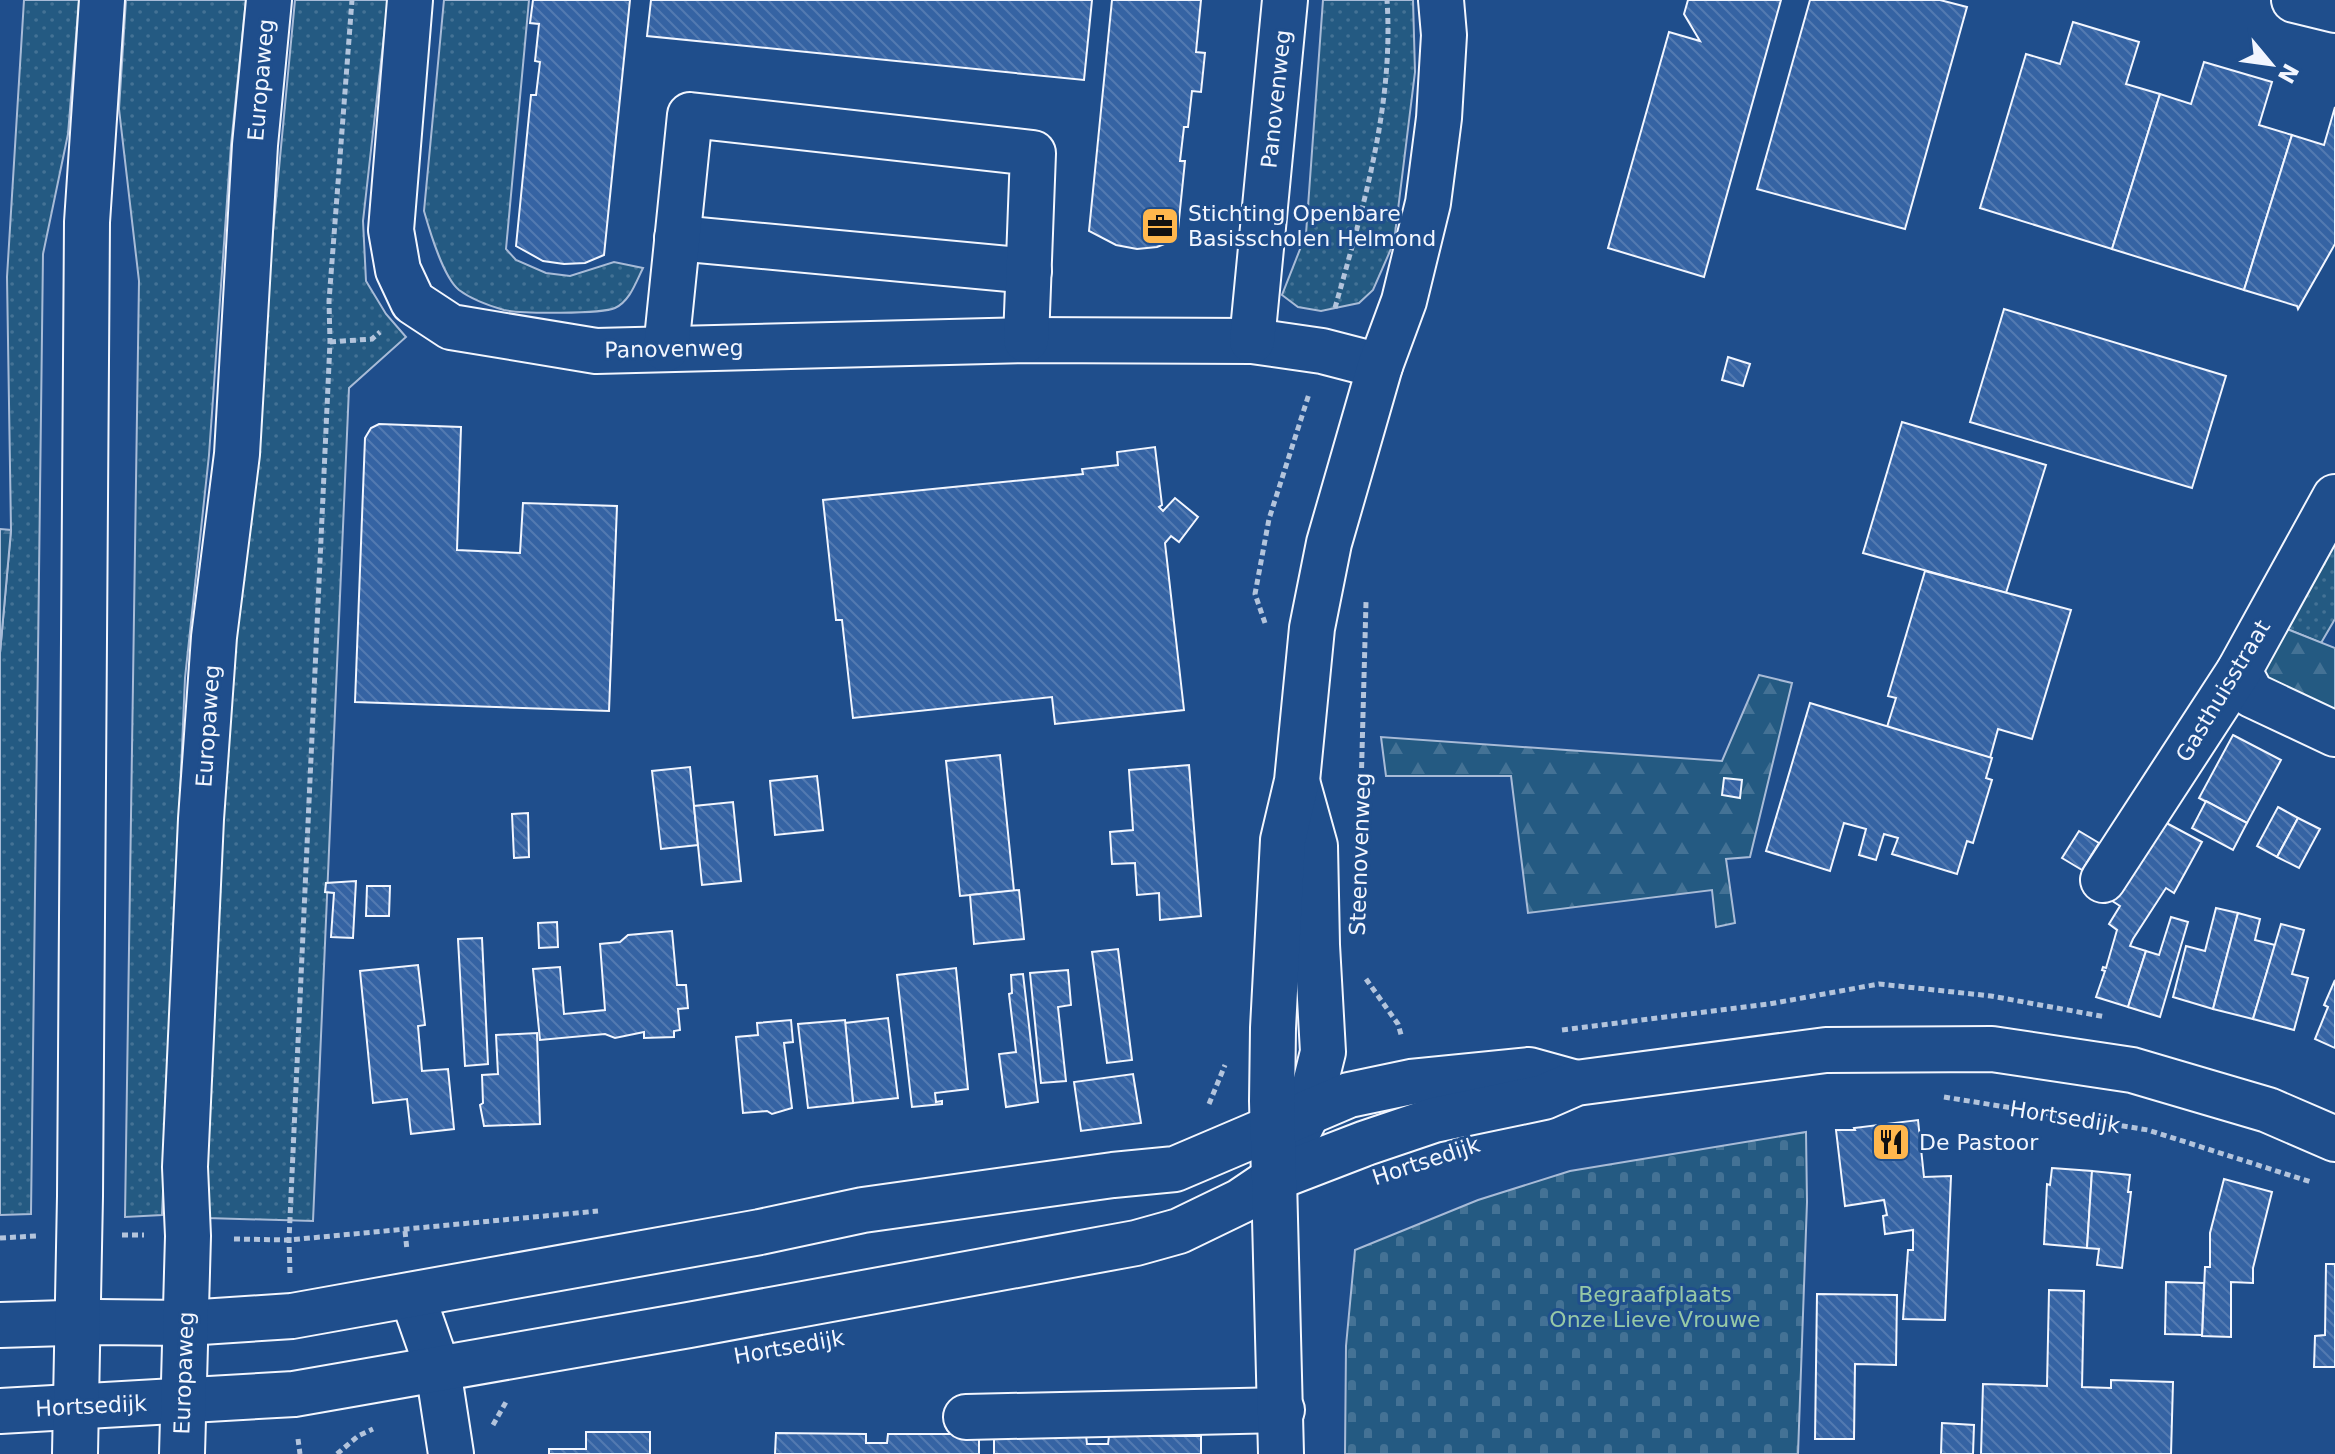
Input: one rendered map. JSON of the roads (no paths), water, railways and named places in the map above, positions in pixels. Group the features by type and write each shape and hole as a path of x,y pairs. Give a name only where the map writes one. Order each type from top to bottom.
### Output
{"street":[{"path":"75,1454 79,1324 87,222 102,0"},
{"name":"Europaweg","path":"182,1454 188,1236 185,1167 201,819 214,637 237,454 255,145 269,0"},
{"name":"Panovenweg","path":"410,0 391,230 398,270 413,302 451,327 596,351 1026,340 1252,341 1322,351 1380,366"},
{"name":"Panovenweg","path":"1252,341 1285,0"},
{"path":"1281,1454 1275,1178 1291,1119 1273,1028 1282,853 1297,781 1312,628 1329,543 1380,366 1404,301 1428,203 1439,118 1444,35 1441,0"},
{"path":"2294,0 2335,10"},
{"path":"666,349 690,115 1033,153 1026,340"},
{"path":"677,238 1029,271"},
{"name":"Gasthuisstraat","path":"2103,880 2239,671 2335,497"},
{"path":"2239,671 2252,695 2335,734"},
{"name":"Hortsedijk","path":"0,1411 440,1389 1136,1243 1179,1231 1241,1201 1275,1178 1366,1143 1434,1120 1544,1097 1576,1083 1826,1050 1992,1049 2132,1070 2268,1110 2335,1139"},
{"name":"Hortsedijk","path":"0,1325 186,1323 292,1316 760,1232 863,1210 1175,1169 1349,1095 1411,1082 1529,1070 1576,1083"},
{"path":"412,1295 440,1389 451,1454"},
{"path":"966,1417 1282,1410"}],"place":[{"name":"Stichting Openbare Basisscholen Helmond","path":"1160,226"},
{"name":"De Pastoor","path":"1891,1142"}],"park label":[{"name":"Begraafplaats Onze Lieve Vrouwe","path":"1655,1306"}]}
